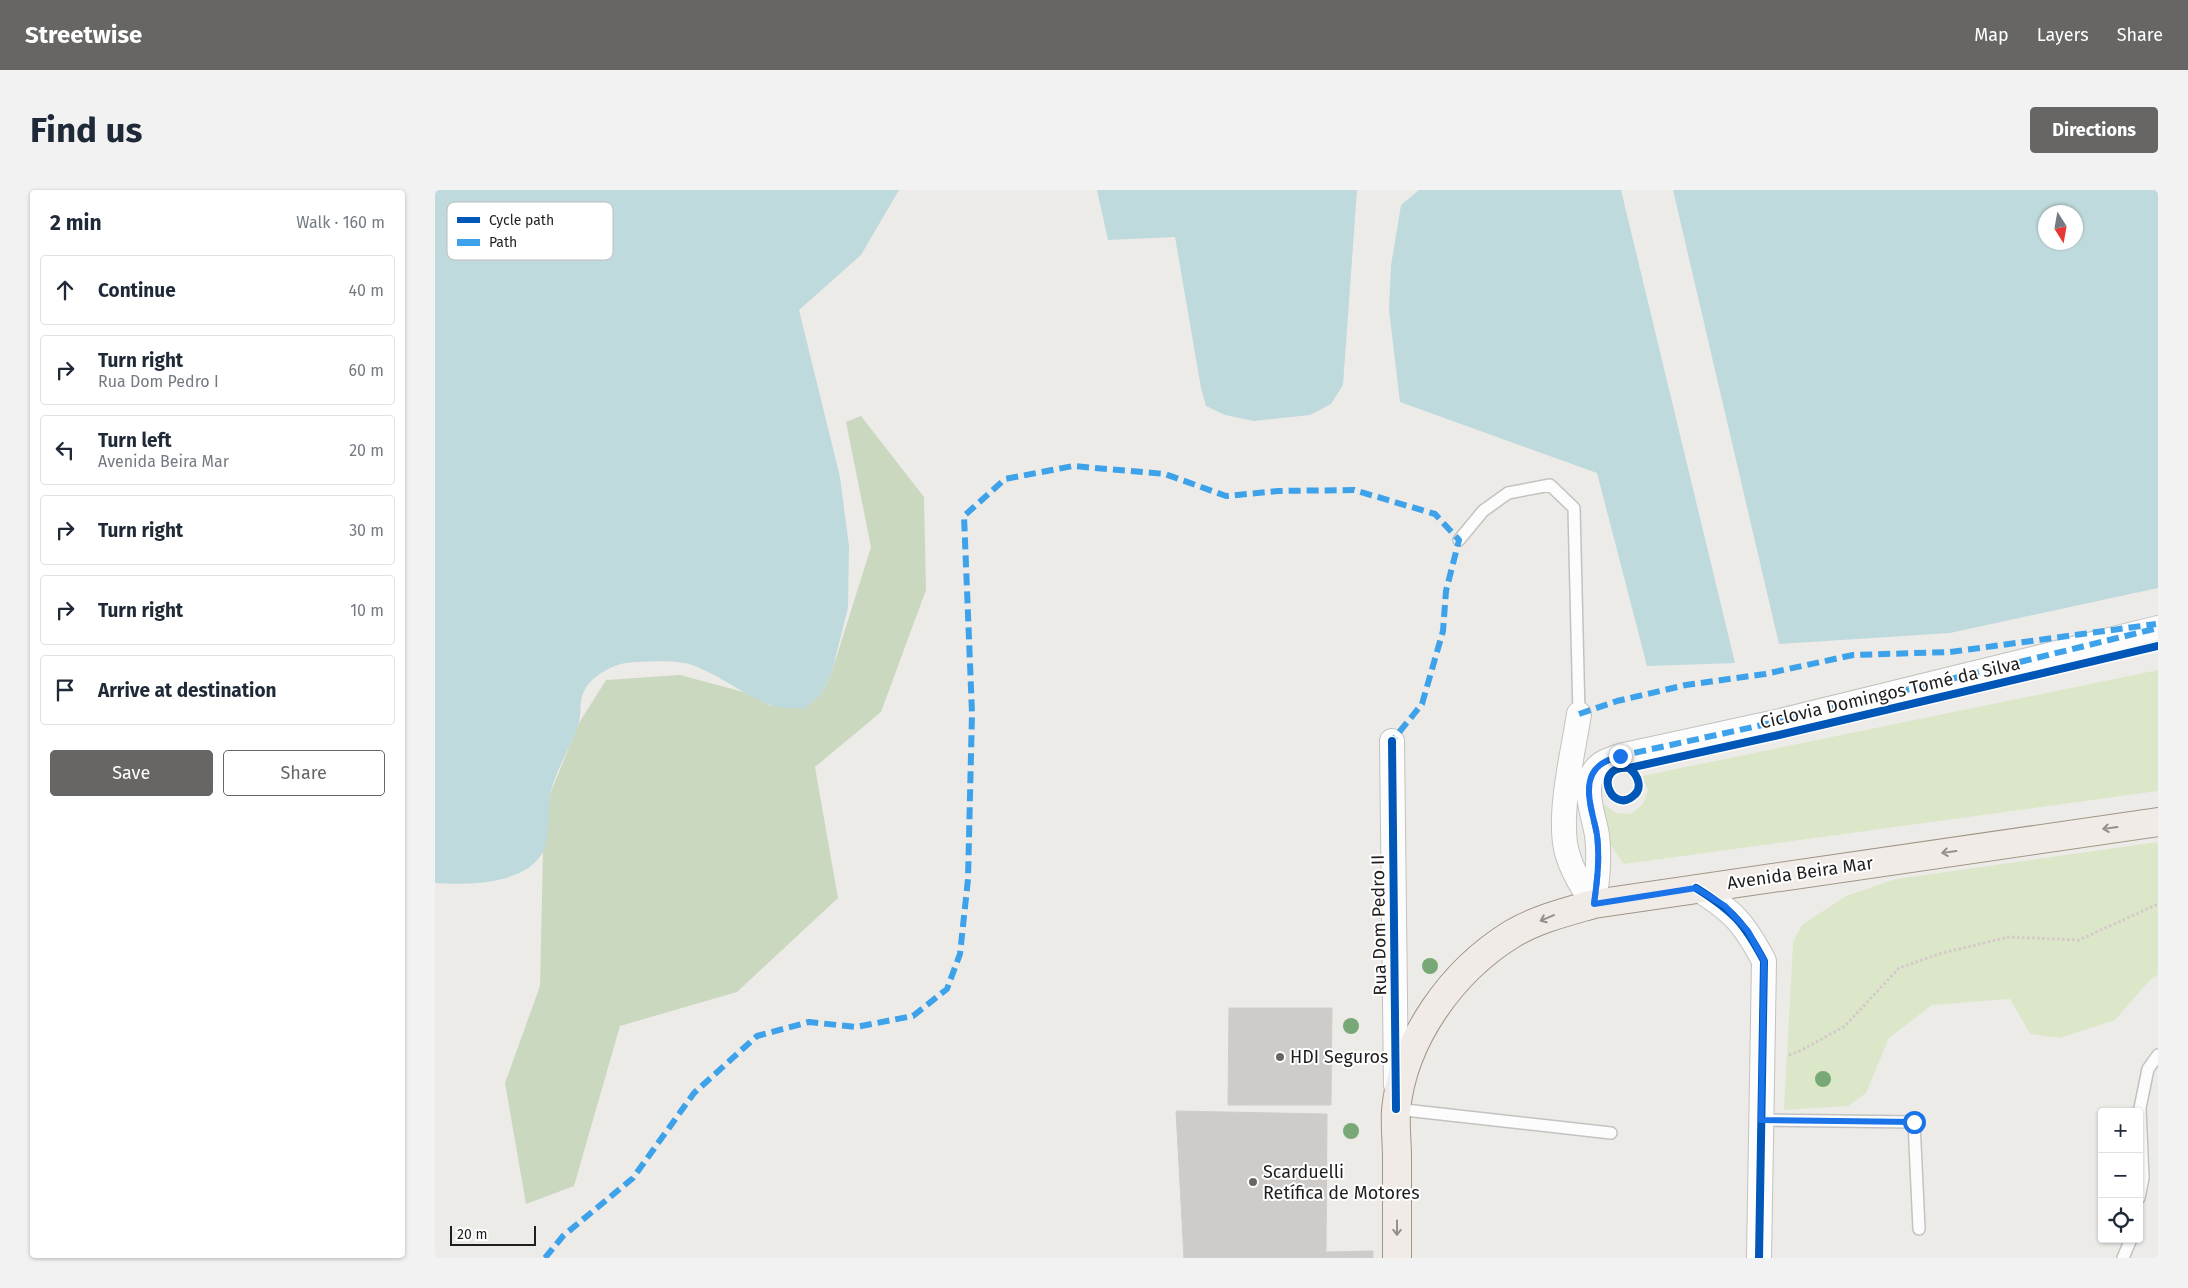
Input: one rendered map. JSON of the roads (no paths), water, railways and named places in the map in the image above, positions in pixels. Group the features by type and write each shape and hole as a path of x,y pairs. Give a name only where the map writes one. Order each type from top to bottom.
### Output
{"main road":[{"name":"Avenida Beira Mar","path":"1396,1109 1406,1067 1423,1027 1447,991 1477,959 1505,939 1552,916 1594,904 1696,888 2158,822"},
{"name":"Rua Dom Pedro II","path":"1396,1109 1397,1258"}],"street":[{"path":"1594,904 1598,869 1597,835 1592,814 1590,790 1592,775 1601,763 1620,756 1776,722 2158,628"},
{"path":"1579,714 1564,814 1565,844 1576,878 1594,904"},
{"name":"Rua Dom Pedro II","path":"1392,741 1396,1109"},
{"path":"1696,888 1725,906 1743,925 1764,961 1759,1258"},
{"name":"Rua Dom Pedro II","path":"1395,993 1405,1012 1423,1027"}],"lane":[{"path":"1459,540 1483,511 1508,493 1551,485 1575,508 1579,714"},
{"path":"2142,1153 2140,1108 2148,1069 2158,1055"},
{"path":"1396,1109 1611,1133"},
{"path":"1761,1120 1914,1122 1919,1229"},
{"path":"2123,1258 2129,1243"}],"water":[{"path":"435,190 899,190 861,255 799,310 840,477 849,546 848,608 832,671 821,695 804,709 782,708 760,700 689,664 665,661 616,665 598,675 584,691 578,726 558,770 550,796 547,840 543,852 535,863 523,871 494,881 463,884 435,883"},
{"path":"1097,190 1357,190 1343,385 1331,404 1310,415 1254,421 1225,415 1206,406 1201,388 1175,237 1108,240"},
{"path":"1419,190 1621,190 1735,663 1647,666 1597,473 1400,402 1389,310 1391,265 1401,205"},
{"path":"1673,190 2158,190 2158,588 1950,633 1779,644"}],"place":[{"name":"HDI Seguros","path":"1280,1057"},
{"name":"Scarduelli Retífica de Motores","path":"1253,1182"}]}
